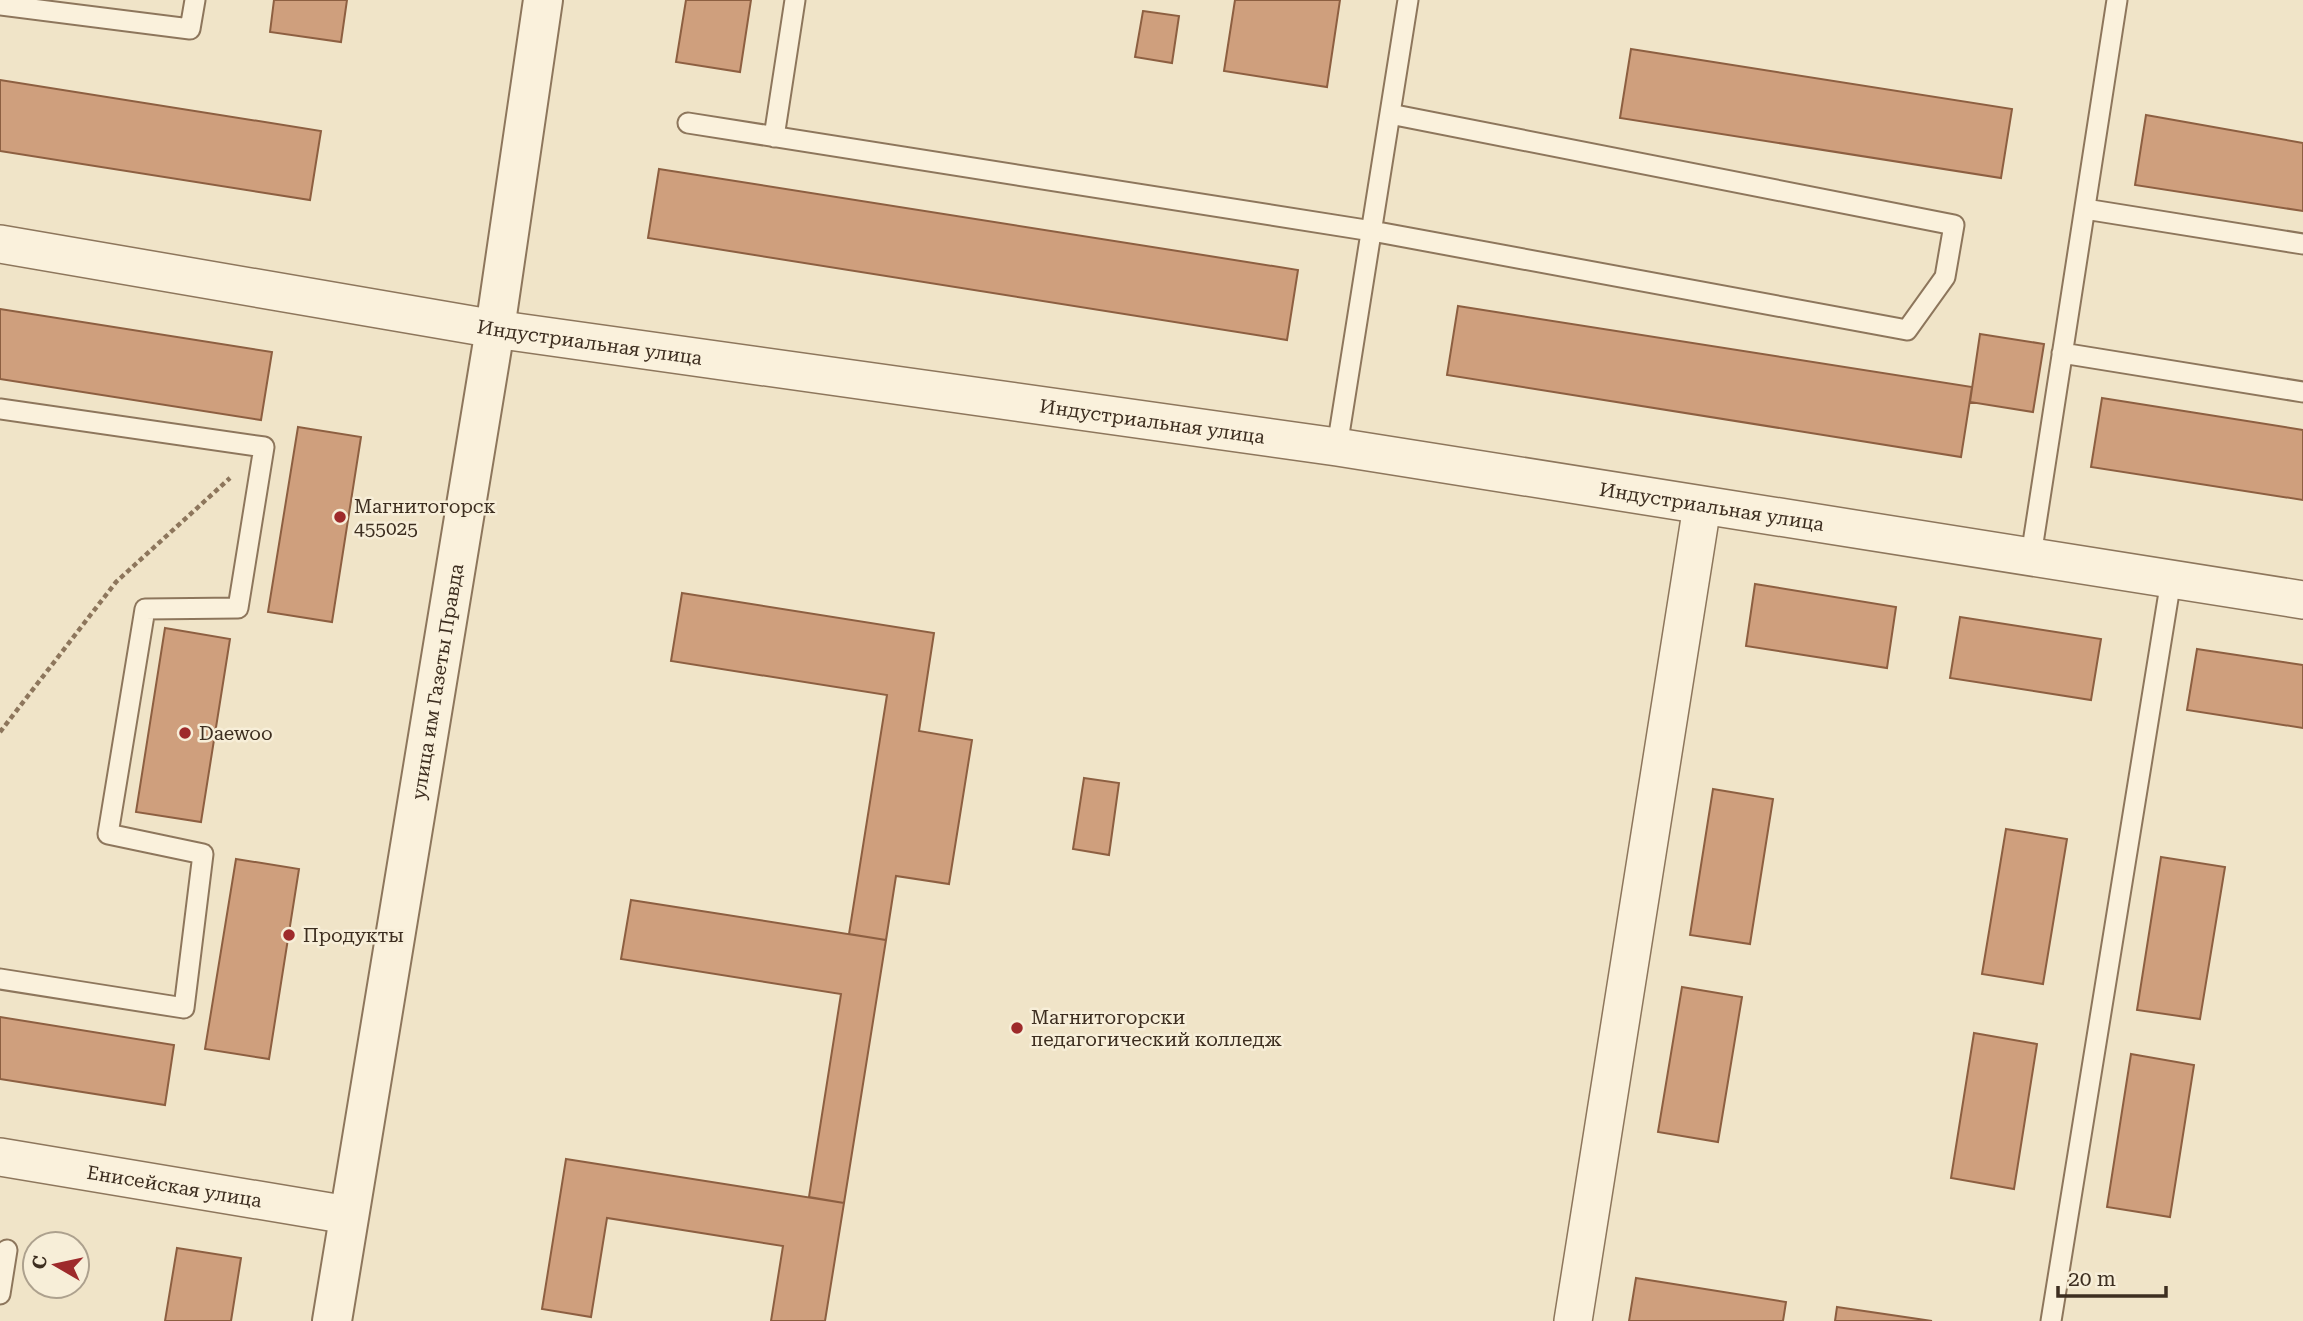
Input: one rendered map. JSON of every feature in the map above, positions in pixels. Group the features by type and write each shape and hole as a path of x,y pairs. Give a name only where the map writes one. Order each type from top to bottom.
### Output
{"street":[{"name":"улица им Газеты Правда","path":"332,1321 495,329 543,0"},
{"name":"Индустриальная улица","path":"0,244 495,329 1338,447 2303,600"},
{"path":"1573,1321 1702,506"},
{"name":"Енисейская улица","path":"0,1157 348,1215"}],"lane":[{"path":"0,5 190,29 195,0"},
{"path":"774,137 795,0"},
{"path":"1338,447 1408,0"},
{"path":"2031,556 2117,0"},
{"path":"688,123 1371,232 1907,330 1945,277 1954,225 1390,114"},
{"path":"2085,209 2303,244"},
{"path":"2062,353 2303,392"},
{"path":"0,409 264,447 238,608 145,609 108,834 203,854 184,1008 0,979"},
{"path":"2051,1321 2171,580"},
{"path":"0,1294 7,1250"}],"path":[{"path":"0,732 116,582 264,447"}],"building":[{"path":"274,0 347,0 341,42 270,32"},
{"path":"686,0 751,0 740,72 676,62"},
{"path":"1235,0 1340,0 1327,87 1224,71"},
{"path":"1143,11 1179,16 1172,63 1135,57"},
{"path":"1631,49 2012,109 2001,178 1620,118"},
{"path":"0,80 321,131 310,200 0,151"},
{"path":"2146,115 2303,143 2303,211 2135,185"},
{"path":"659,169 1298,270 1287,340 648,238"},
{"path":"1458,306 1972,387 1961,457 1447,375"},
{"path":"0,309 272,352 261,420 0,379"},
{"path":"1980,334 2044,344 2033,412 1970,402"},
{"path":"2102,398 2303,430 2303,500 2091,467"},
{"path":"298,427 361,437 332,622 268,612"},
{"path":"1755,584 1896,607 1887,668 1746,646"},
{"path":"682,593 934,633 919,731 972,740 949,884 896,876 886,940 849,934 887,695 671,661"},
{"path":"1960,617 2101,639 2091,700 1950,678"},
{"path":"165,628 230,639 201,822 136,812"},
{"path":"2197,649 2303,665 2303,728 2187,710"},
{"path":"1084,778 1119,783 1109,855 1073,849"},
{"path":"1713,789 1773,799 1750,944 1690,935"},
{"path":"2006,829 2067,839 2043,984 1982,974"},
{"path":"2161,857 2225,867 2200,1019 2137,1010"},
{"path":"236,859 299,869 269,1059 205,1049"},
{"path":"631,900 886,940 844,1203 809,1197 841,994 621,959"},
{"path":"1682,987 1742,997 1718,1142 1658,1132"},
{"path":"0,1017 174,1045 165,1105 0,1079"},
{"path":"1974,1033 2037,1044 2014,1189 1951,1178"},
{"path":"2131,1054 2194,1065 2170,1217 2107,1207"},
{"path":"566,1159 844,1203 825,1321 771,1321 783,1246 607,1218 591,1317 542,1309"},
{"path":"177,1248 241,1258 231,1321 165,1321"},
{"path":"1636,1278 1786,1302 1783,1321 1629,1321"},
{"path":"1837,1307 1932,1321 1835,1321"}],"place":[{"name":"Магнитогорск 455025","path":"340,517"},
{"name":"Daewoo","path":"185,733"},
{"name":"Продукты","path":"289,935"},
{"name":"Магнитогорски педагогический колледж","path":"1017,1028"}]}
